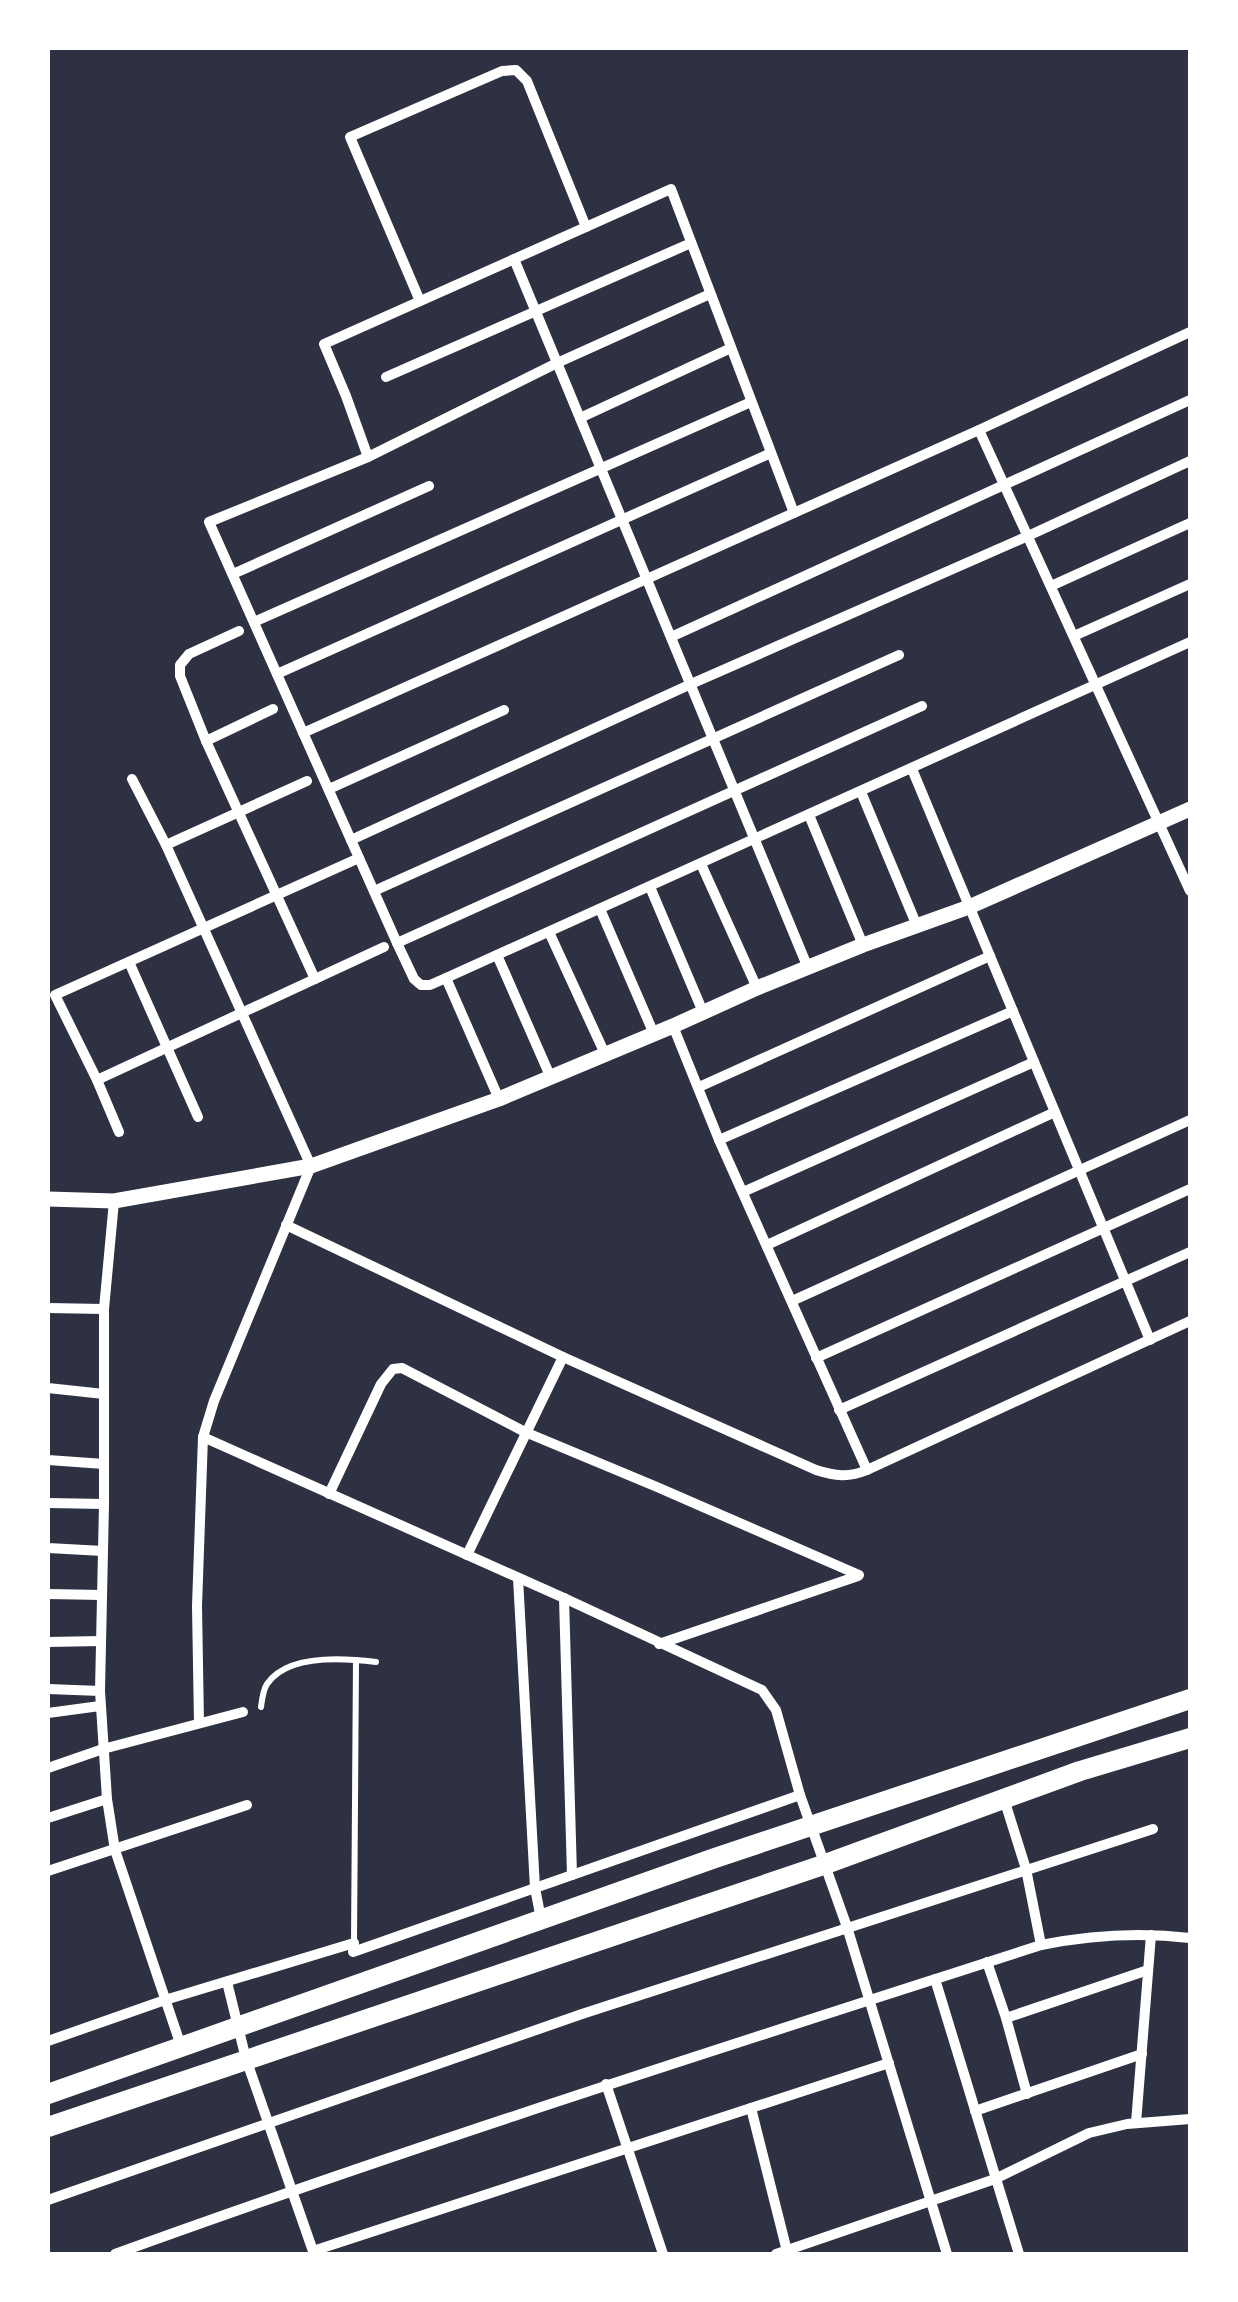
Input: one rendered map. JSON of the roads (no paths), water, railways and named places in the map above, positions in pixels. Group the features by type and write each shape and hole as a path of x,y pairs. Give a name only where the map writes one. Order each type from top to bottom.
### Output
{"highway":[{"path":"48,2094 541,1919 1190,1699"},
{"path":"48,2127 823,1865 1080,1771 1190,1738"}],"street":[{"path":"420,301 350,137 502,71 516,70 527,81 586,227"},
{"path":"368,458 324,344 670,189 794,513"},
{"path":"386,377 691,243"},
{"path":"514,259 808,968"},
{"path":"710,294 557,362 368,458 209,522 374,891 390,945 421,985 446,978 1190,642"},
{"path":"303,733 1190,332"},
{"path":"580,418 731,348"},
{"path":"672,637 1190,400"},
{"path":"254,622 751,402"},
{"path":"978,430 1186,871 1190,892"},
{"path":"277,674 771,453"},
{"path":"351,840 1190,461"},
{"path":"233,574 428,486"},
{"path":"1051,586 1190,523"},
{"path":"1074,636 1190,584"},
{"path":"240,631 189,654 180,665 180,676 315,980"},
{"path":"374,891 899,655"},
{"path":"96,1080 922,706"},
{"path":"206,740 272,709"},
{"path":"329,789 504,710"},
{"path":"912,769 1150,1340"},
{"path":"132,780 166,846 311,1166 202,1437 197,1606 199,1723"},
{"path":"166,846 308,781"},
{"path":"862,792 917,926"},
{"path":"48,1199 114,1200 311,1166 499,1100 757,988 969,906 1190,810"},
{"path":"809,815 863,945"},
{"path":"119,1132 55,996 359,858"},
{"path":"700,864 757,988"},
{"path":"650,887 704,1012"},
{"path":"600,909 654,1034"},
{"path":"548,932 605,1054"},
{"path":"497,955 551,1078"},
{"path":"699,1086 990,956"},
{"path":"129,962 198,1117"},
{"path":"446,978 499,1100"},
{"path":"719,1140 1013,1011"},
{"path":"673,1026 719,1140 867,1470"},
{"path":"742,1192 1034,1062"},
{"path":"767,1245 1055,1112"},
{"path":"792,1300 1190,1120"},
{"path":"816,1358 1190,1189"},
{"path":"114,1200 104,1309 100,1691 103,1749 115,1850 181,2046"},
{"path":"286,1224 563,1357 834,1476 854,1476 1190,1321"},
{"path":"839,1410 1190,1252"},
{"path":"48,1308 104,1309"},
{"path":"467,1555 563,1357"},
{"path":"329,1494 381,1384 394,1370 402,1368 525,1432 859,1576 659,1644"},
{"path":"48,1388 104,1394"},
{"path":"202,1437 762,1690 776,1710 947,2254"},
{"path":"48,1460 104,1464"},
{"path":"48,1503 104,1504"},
{"path":"48,1548 103,1551"},
{"path":"518,1578 535,1888 541,1919"},
{"path":"48,1594 102,1595"},
{"path":"564,1598 572,1876"},
{"path":"48,1642 101,1641"},
{"path":"48,1689 100,1691"},
{"path":"48,1713 100,1706"},
{"path":"48,1768 103,1749 243,1712"},
{"path":"48,2041 165,2000 354,1943 354,1952 800,1796"},
{"path":"48,1818 107,1799"},
{"path":"1004,1799 1026,1869 1041,1944"},
{"path":"48,1871 247,1805"},
{"path":"48,2200 582,2014 1153,1829"},
{"path":"1136,2123 1151,1934"},
{"path":"115,2254 293,2189 606,2084 1041,1944 1151,1934 1190,1938"},
{"path":"987,1962 1026,2094"},
{"path":"1006,2018 1148,1970"},
{"path":"935,1979 1020,2254"},
{"path":"226,1982 246,2058 314,2253 888,2064"},
{"path":"975,2111 1142,2054"},
{"path":"606,2084 662,2254"},
{"path":"751,2108 781,2253 996,2178 1089,2132 1110,2126 1190,2119"}],"lane":[{"path":"354,1943 356,1660"},
{"path":"261,1708 265,1685 280,1672 304,1661 376,1662"}]}
